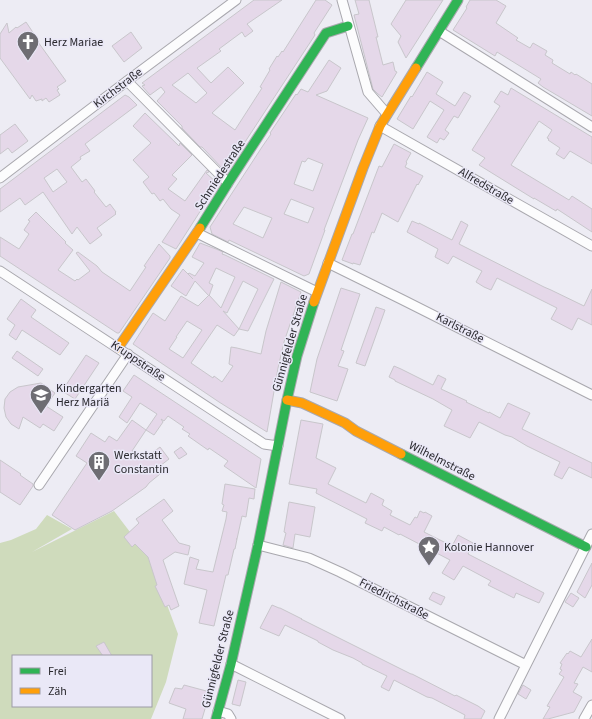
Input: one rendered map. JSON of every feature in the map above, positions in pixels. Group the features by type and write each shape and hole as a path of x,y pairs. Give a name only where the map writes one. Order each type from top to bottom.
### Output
{"street":[{"name":"Kirchstraße","path":"0,178 236,0"},
{"path":"342,0 348,26 368,92 387,114"},
{"name":"Günnigfelder Straße","path":"217,715 231,664 258,545 297,356 317,292 380,126 458,0"},
{"name":"Schmiedestraße","path":"118,348 197,233 326,34 348,26"},
{"path":"438,31 592,127"},
{"path":"127,81 228,183"},
{"name":"Alfredstraße","path":"380,126 592,246"},
{"path":"197,233 317,292"},
{"name":"Karlstraße","path":"328,263 592,395"},
{"name":"Kruppstraße","path":"0,271 264,444 278,446"},
{"path":"39,485 128,354"},
{"name":"Wilhelmstraße","path":"287,400 302,403 345,423 356,431 586,547"},
{"path":"499,719 592,534"},
{"name":"Friedrichstraße","path":"258,545 309,558 334,569 526,665"},
{"path":"231,664 340,719"},
{"path":"584,719 592,705"},
{"path":"217,715 228,714 231,719"}],"green space":[{"path":"114,511 149,557 178,634 166,682 151,719 0,719 0,543 36,529 47,515 72,529 32,552"}],"building":[{"path":"254,0 282,0 247,24 253,31 245,37 242,32 219,49 221,51 197,68 211,83 228,67 244,83 212,113 235,130 262,88 260,87 277,56 278,57 282,51 283,52 316,0 325,0 332,5 314,33 315,35 228,168 223,169 157,101 165,92 161,87 150,95 142,86 145,85 142,83","holes":["188,73 207,93 196,103 172,85"]},
{"path":"355,0 369,0 383,65 393,62 395,71 397,72 382,97 373,89 354,15 359,14"},
{"path":"406,0 443,0 406,58 398,42 401,36 391,24"},
{"path":"470,0 496,0 506,6 496,23 518,38 516,40 530,48 533,43 547,51 545,55 553,60 552,63 570,74 571,72 575,75 576,74 592,84 592,116 543,87 538,83 541,79 497,52 495,56 453,30 467,8 466,7"},
{"name":"Herz Mariae","path":"26,22 34,34 33,35 66,81 57,87 60,95 49,102 46,98 42,101 42,99 36,101 32,95 30,99 0,58 0,34 7,23 9,33 16,27 17,28"},
{"path":"131,32 142,48 124,62 112,46"},
{"path":"329,60 341,68 327,91 316,95 368,118 358,140 309,274 304,276 229,240 228,242 212,234 210,227 296,94 297,95 301,89 308,92","holes":["308,158 323,164 313,191 294,184 302,161 305,162","291,199 314,208 308,223 284,214","244,207 272,218 263,238 233,224"]},
{"path":"427,72 443,82 436,94 455,106 464,92 471,96 458,118 454,116 445,130 449,133 444,140 440,138 437,143 427,137 444,110 430,101 413,129 397,119"},
{"path":"511,88 592,137 592,164 570,151 564,159 556,154 560,148 547,138 552,130 539,121 511,165 569,200 572,196 592,209 592,232 557,209 556,211 534,199 479,165 485,158 472,150 500,106 494,102 501,91 508,95"},
{"path":"125,95 137,105 85,144 90,151 80,157 81,159 71,167 82,182 86,179 106,207 110,204 116,212 116,214 97,228 102,235 90,244 77,227 72,234 43,192 25,205 20,198 0,212 0,189","holes":["57,169 67,182 53,192 44,178"]},
{"path":"145,113 179,146 180,143 192,155 172,175 177,179 168,189 185,201 207,170 209,172 206,173 217,183 176,249 162,242 180,215 171,209 163,199 160,201 154,193 152,194 143,182 149,177 133,160 151,143 133,126"},
{"path":"15,124 28,141 12,153 8,148 0,154 0,135"},
{"path":"394,144 411,153 405,167 423,176 418,185 417,184 398,222 382,213 374,233 372,232 360,265 342,260 379,166 382,167"},
{"path":"36,212 73,250 58,270 75,281 90,271 76,253 78,252 97,266 102,272 130,291 146,267 144,266 159,244 170,256 119,333 0,256 0,237 19,249 29,234 24,230 30,221 28,220"},
{"path":"412,221 452,240 461,221 468,225 459,244 584,306 592,289 592,325 578,318 572,330 551,319 557,308 497,278 491,290 484,287 476,282 482,271 453,256 448,264 435,257 438,249 407,232"},
{"path":"200,243 223,252 222,254 274,279 248,331 239,329 234,336 217,325 191,363 213,378 214,376 222,382 233,366 229,364 231,347 261,354 266,331 281,282 301,292 284,342 267,432 219,402 133,344 153,313 165,321 181,296 198,306 209,295 195,281 186,296 171,286 183,269 188,274 189,273 195,276 204,263 192,257","holes":["216,268 235,277 221,308 209,295 213,285 209,283","243,281 258,289 239,329 223,311 227,313","187,321 202,330 183,358 169,349"]},
{"path":"341,288 360,294 341,350 344,351 338,366 348,369 337,401 310,392 317,359"},
{"path":"21,299 36,310 31,317 69,343 60,355 22,330 16,340 9,335 15,325 7,319"},
{"path":"376,307 385,310 365,366 356,363"},
{"path":"17,351 43,369 38,376 12,358"},
{"path":"86,355 99,363 75,399 62,391"},
{"path":"394,366 433,385 438,375 446,379 441,389 500,418 508,403 530,413 522,429 592,463 592,478 569,467 562,479 554,475 560,462 479,422 470,438 444,426 452,410 389,377"},
{"path":"134,375 261,459 256,488 224,466 228,461 209,448 208,450 188,436 190,434 182,429 184,427 168,416 164,421 161,419 163,422 154,435 146,430 157,414 140,403 127,423 119,417 132,397 123,391"},
{"path":"41,383 55,393 46,406 63,417 54,431 43,424 40,428 23,417 19,429 11,424 6,417 4,408 5,399 10,392 18,387"},
{"path":"132,420 146,430 132,451 144,459 160,447 169,459 156,469 160,474 146,487 112,511 75,530 52,515 87,463 76,456 91,433 105,442 109,436 117,441"},
{"path":"301,420 323,424 316,458 336,468 328,484 366,503 371,493 384,500 382,505 392,511 390,515 410,525 415,517 417,518 420,511 425,512 432,516 424,532 452,546 458,535 473,543 468,554 544,593 539,603 516,593 514,598 488,585 491,581 463,566 454,580 442,573 450,560 384,527 382,531 365,523 367,519 316,493 317,489 289,484"},
{"path":"181,447 187,454 179,459 174,452"},
{"path":"0,460 33,484 20,505 0,492"},
{"path":"225,484 255,489 254,499 249,498 246,517 242,516 235,549 228,575 226,575 214,626 199,623 207,590 184,584 190,557 199,560 196,569 213,572 227,512 222,511 224,505 222,504"},
{"path":"164,499 173,511 162,520 179,543 190,546 188,555 175,552 163,560 179,606 171,610 169,605 165,607 155,586 157,585 148,557 135,544 132,547 124,537 139,523 136,519"},
{"path":"289,502 315,507 310,537 295,534 293,548 283,545 286,533 284,532"},
{"path":"592,563 592,585 585,598 577,592"},
{"path":"433,592 445,597 441,605 429,599"},
{"path":"571,593 579,598 573,607 565,602"},
{"path":"272,605 478,706 485,711 481,719 464,719 465,715 394,680 389,691 381,687 387,676 285,625 279,636 260,628"},
{"path":"592,639 592,672 583,667 574,683 578,684 573,692 582,697 574,712 543,719 550,707 547,706 564,677 559,674 562,670 560,669 562,664 560,663 570,651 581,657"},
{"path":"104,642 111,655 102,655 96,646"},
{"path":"238,680 246,682 240,706 232,704"},
{"path":"184,685 210,692 202,719 183,719 186,709 169,703 175,688 182,689"},
{"path":"523,685 531,690 526,699 518,694"}],"traffic: fast":[{"path":"416,68 458,0"},
{"path":"200,228 326,33 348,26"},
{"path":"216,719 231,664 258,545 297,356 314,302"},
{"path":"401,454 586,547"}],"traffic: slow":[{"path":"314,302 380,126 416,68"},
{"path":"118,348 200,228"},
{"path":"287,400 302,403 345,423 356,431 401,454"}],"place":[{"name":"Herz Mariae","path":"28,62"},
{"name":"Kindergarten Herz Mariä","path":"41,414"},
{"name":"Werkstatt Constantin","path":"99,482"},
{"name":"Kolonie Hannover","path":"429,566"}]}
